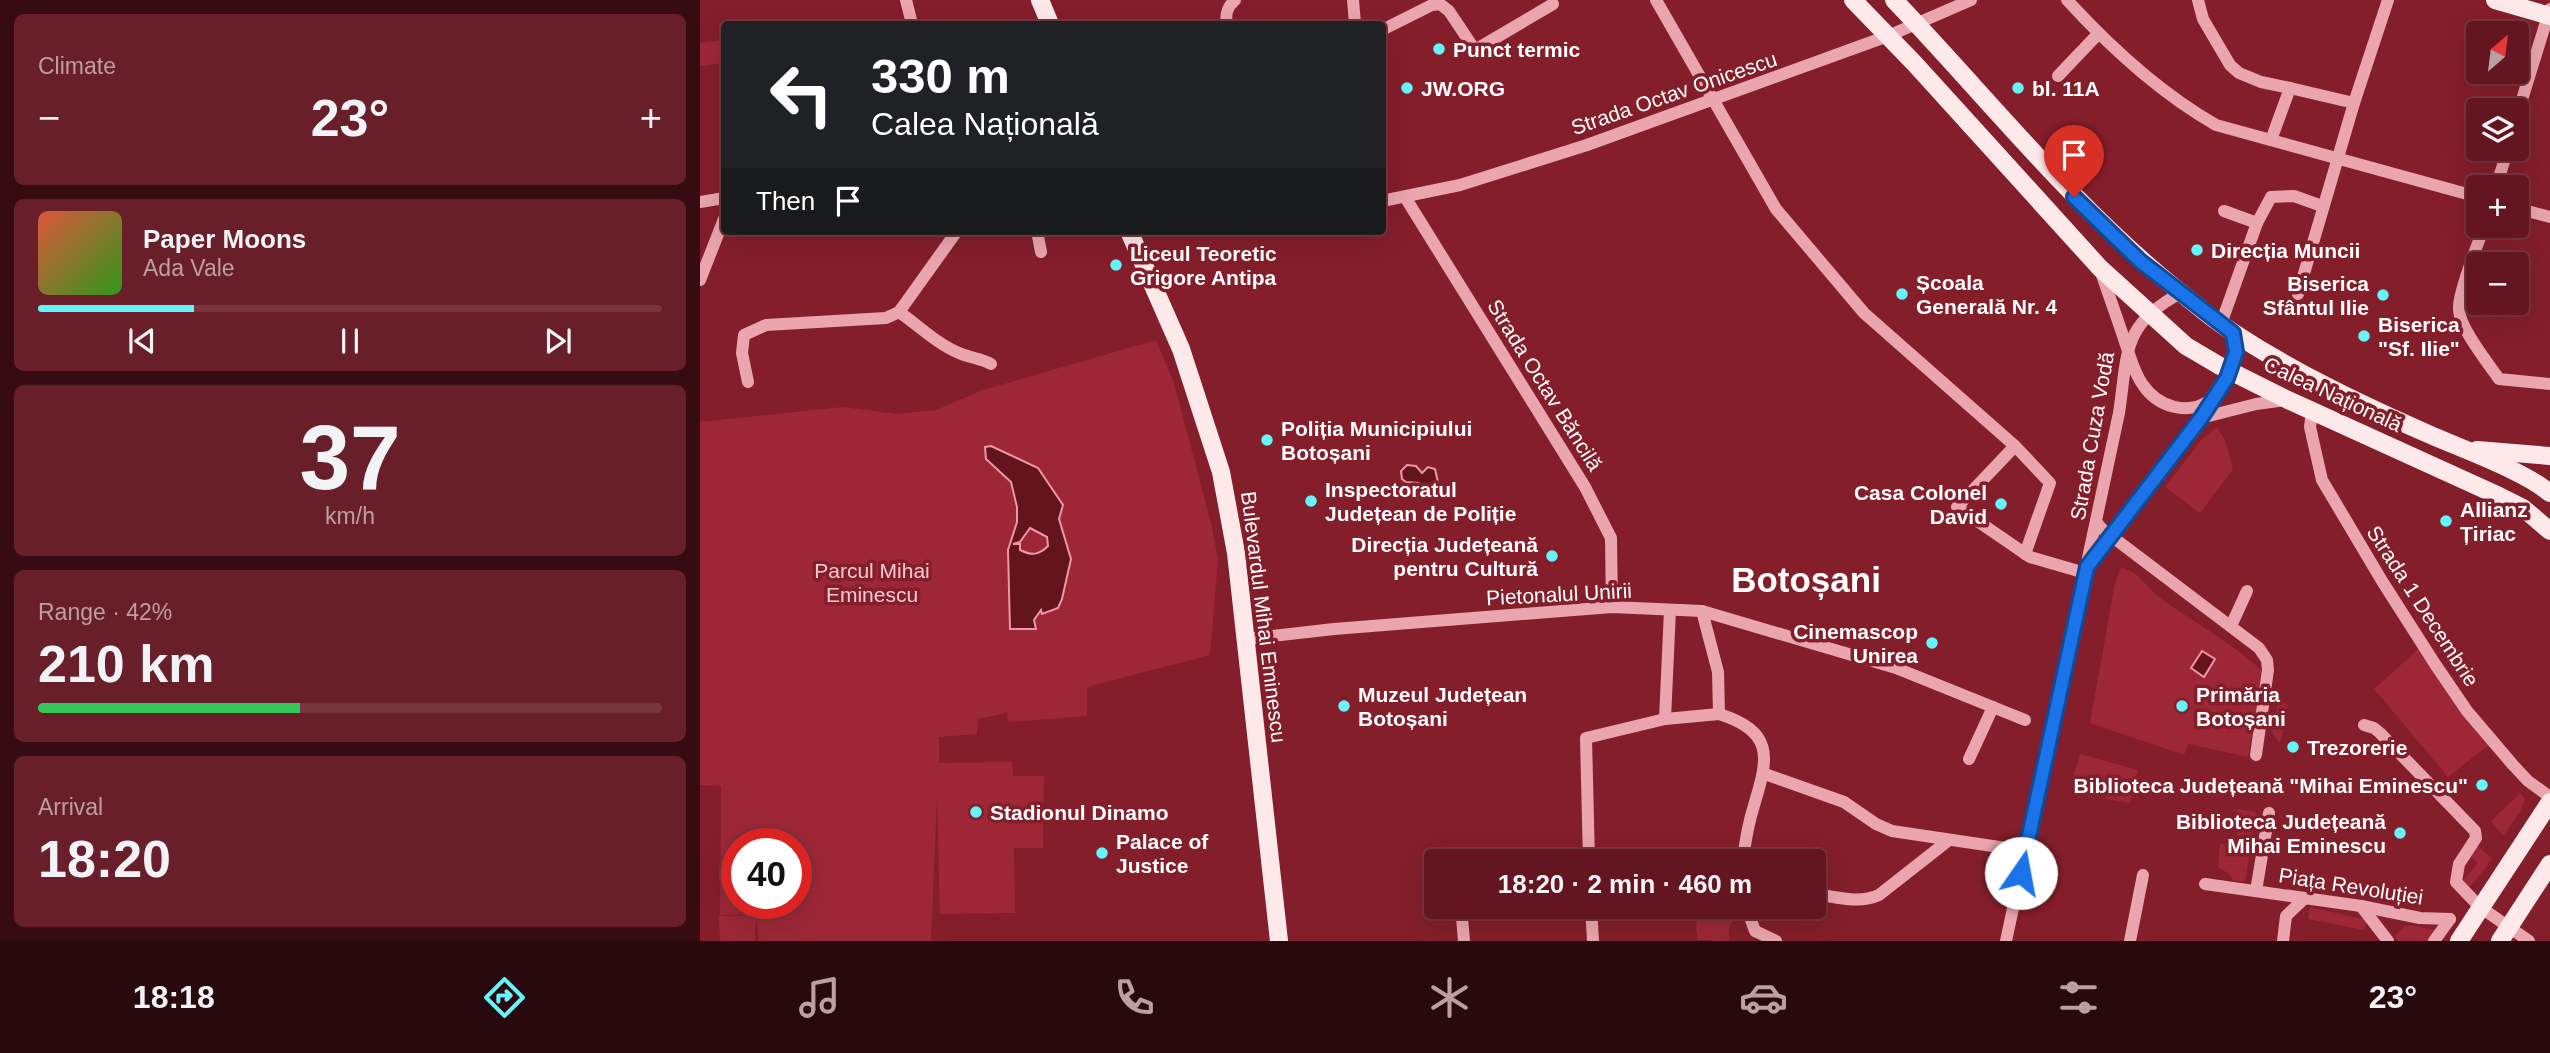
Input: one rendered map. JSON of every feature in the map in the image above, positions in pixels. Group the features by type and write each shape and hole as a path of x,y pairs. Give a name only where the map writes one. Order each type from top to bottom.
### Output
{"main road":[{"path":"1040,0 1049,21"},
{"name":"Calea Națională","path":"1853,0 2100,268 2186,346 2230,372 2288,400 2540,516"},
{"name":"Calea Națională","path":"1894,0 2077,200 2122,244 2227,328 2342,395 2548,488"},
{"path":"2495,0 2549,13"},
{"name":"Bulevardul Mihai Eminescu","path":"1134,235 1181,349 1221,472 1236,553 1279,941"},
{"path":"2462,449 2550,456"},
{"path":"2540,516 2548,488"},
{"path":"2459,941 2550,799"},
{"path":"2504,935 2550,864"}],"street":[{"path":"906,0 911,21"},
{"path":"1226,21 1225,16 1230,4 1235,0"},
{"path":"1353,0 1355,21"},
{"path":"1656,0 1774,206 1820,263 1864,313 2042,473 2050,486 2025,554"},
{"name":"Strada Octav Onicescu","path":"1386,200 1460,185 1713,101 1888,36 1971,0"},
{"path":"2067,0 2098,34 2157,85 2194,114 2216,125 2466,194"},
{"path":"2198,0 2203,19 2230,65 2239,73 2261,82 2354,103"},
{"path":"2298,294 2337,157 2388,0"},
{"path":"1386,28 1440,4 1449,11 1475,50 1553,5"},
{"path":"2522,98 2549,13"},
{"path":"2057,76 2098,34"},
{"path":"2272,140 2290,88"},
{"name":"Strada Cuza Vodă","path":"2006,941 2086,570 2102,541 2201,418 2230,372 2236,352 2227,328 2257,223 2271,197 2294,196 2322,206"},
{"name":"Strada Octav Băncilă","path":"1405,197 1585,487 1611,538 1612,607"},
{"path":"700,202 721,198"},
{"path":"2224,211 2257,223"},
{"path":"2529,211 2550,217"},
{"path":"700,280 721,227"},
{"path":"748,382 742,353 744,335 766,324 886,318 899,312 954,235"},
{"path":"1038,235 1041,252"},
{"path":"2480,238 2460,296 2458,311 2465,326 2499,379 2550,384"},
{"path":"2100,268 2139,379 2149,393 2161,401 2190,409 2203,405 2214,397"},
{"name":"Strada Cuza Vodă","path":"2102,541 2096,522 2119,413 2127,348 2148,313 2181,293"},
{"path":"899,312 960,354 980,358 991,364"},
{"path":"2201,418 2261,403 2288,400"},
{"name":"Strada 1 Decembrie","path":"2312,411 2310,427 2322,480 2382,581 2467,710 2512,765 2550,799"},
{"path":"2015,446 1957,507 2025,554 2048,564 2086,570"},
{"path":"2096,522 2102,541 2125,547 2259,648 2267,660 2268,670 2256,755"},
{"path":"2231,626 2247,591"},
{"name":"Pietonalul Unirii","path":"1246,639 1334,629 1612,607 1702,611 1896,668 2025,720"},
{"path":"1665,719 1670,610"},
{"path":"1702,611 1718,671 1719,714"},
{"path":"1969,759 1993,707"},
{"path":"1588,849 1586,738 1665,719 1719,714 1740,721 1755,734 1765,752 1765,774 1751,817 1745,849"},
{"path":"2364,725 2380,733 2475,831 2476,838 2459,864 2456,882 2504,935 2529,941"},
{"path":"1765,774 1844,802 1876,824 1892,831 2026,850"},
{"path":"2256,891 2269,814"},
{"path":"1826,896 1859,900 1878,895 1949,840"},
{"path":"2130,941 2143,875"},
{"name":"Piața Revoluției","path":"2205,884 2361,906 2420,918 2450,919 2434,941"},
{"path":"2283,941 2286,916 2305,898"},
{"path":"2361,906 2388,941"},
{"path":"1462,919 1464,941"},
{"path":"1592,919 1593,941"},
{"path":"1751,919 1755,931 1776,941"}],"green space":[{"path":"721,40 721,63 700,66 700,43"},
{"name":"Parcul Mihai Eminescu","path":"1156,340 1174,383 1212,527 1218,560 1210,655 1087,687 1087,716 1008,722 1007,713 978,719 977,734 939,737 939,763 1012,762 1013,776 1044,776 1043,848 1014,848 1015,913 940,914 937,797 931,941 759,941 756,919 812,919 812,828 721,828 720,915 721,786 700,785 700,422 843,407 896,414 936,410 983,390"},
{"path":"2217,427 2225,440 2233,469 2200,513 2165,487 2202,439"},
{"path":"2121,568 2138,576 2159,597 2226,642 2263,672 2248,757 2188,744 2184,755 2090,723 2115,583"},
{"path":"2424,644 2495,740 2448,777 2374,689"},
{"path":"2279,697 2288,707 2280,743 2272,733"},
{"path":"2080,754 2138,770 2130,803 2106,799 2106,784 2073,778"},
{"path":"2520,793 2525,799 2520,812 2503,836 2491,821"},
{"path":"2236,809 2256,812 2245,881 2234,881 2218,867 2220,844 2236,842 2239,818"},
{"path":"2476,844 2492,859 2466,889 2463,881 2478,863 2469,854"},
{"path":"2310,907 2367,920 2364,930 2308,919"},
{"name":"Parcul Mihai Eminescu","path":"719,916 721,919 756,919 755,941 720,941"},
{"path":"1697,919 1733,919 1729,941 1698,940"},
{"path":"2405,925 2433,929 2435,933 2430,941 2398,941 2395,936"}],"shaded area":[{"path":"991,446 1038,468 1063,505 1059,519 1071,559 1058,608 1042,614 1041,610 1034,620 1036,629 1010,629 1008,550 1017,522 1017,507 1011,482 986,459 985,447","holes":["1030,528 1047,537 1048,546 1035,554 1020,550 1020,544 1013,544 1020,542"]},
{"path":"1407,465 1416,466 1422,473 1428,467 1435,469 1439,487 1435,494 1427,493 1419,483 1402,479 1401,471"},
{"path":"2202,651 2215,659 2204,677 2191,668"}],"place":[{"name":"Punct termic","path":"1439,49"},
{"name":"JW.ORG","path":"1407,88"},
{"name":"bl. 11A","path":"2018,88"},
{"name":"Direcția Muncii","path":"2197,250"},
{"name":"Liceul Teoretic Grigore Antipa","path":"1116,265"},
{"name":"Școala Generală Nr. 4","path":"1902,294"},
{"name":"Biserica Sfântul Ilie","path":"2383,295"},
{"name":"Biserica \"Sf. Ilie\"","path":"2364,336"},
{"name":"Poliția Municipiului Botoșani","path":"1267,440"},
{"name":"Inspectoratul Județean de Poliție","path":"1311,501"},
{"name":"Casa Colonel David","path":"2001,504"},
{"name":"Allianz Țiriac","path":"2446,521"},
{"name":"Direcția Județeană pentru Cultură","path":"1552,556"},
{"name":"Cinemascop Unirea","path":"1932,643"},
{"name":"Muzeul Județean Botoșani","path":"1344,706"},
{"name":"Primăria Botoșani","path":"2182,706"},
{"name":"Trezorerie","path":"2293,747"},
{"name":"Biblioteca Județeană \"Mihai Eminescu\"","path":"2482,785"},
{"name":"Stadionul Dinamo","path":"976,812"},
{"name":"Biblioteca Județeană Mihai Eminescu","path":"2400,833"},
{"name":"Palace of Justice","path":"1102,853"}],"district":[{"name":"Botoșani","path":"1806,579"}],"route":[{"path":"2021,873 2087,567 2201,418 2230,372 2236,352 2233,333 2140,261 2074,197"}]}
